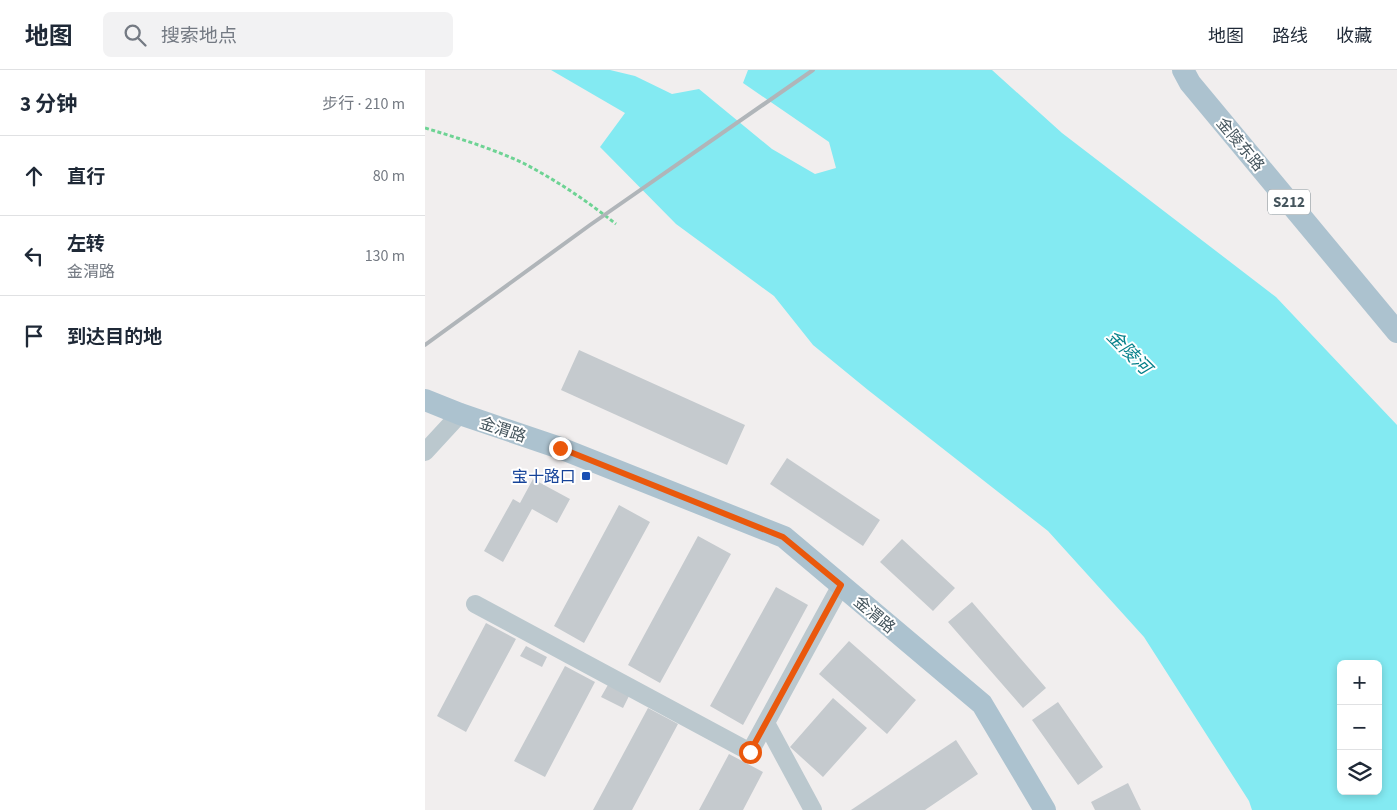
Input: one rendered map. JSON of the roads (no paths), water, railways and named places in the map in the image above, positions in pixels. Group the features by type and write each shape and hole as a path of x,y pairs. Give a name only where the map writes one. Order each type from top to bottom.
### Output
{"main road":[{"name":"金陵东路","path":"1183,70 1190,83 1397,332"},
{"name":"金渭路","path":"425,400 560,448 783,537 982,704 1045,810"}],"street":[{"path":"425,452 460,414"},
{"path":"475,604 750,752 841,585"},
{"path":"766,723 813,810"}],"water":[{"name":"金陵河","path":"551,70 610,70 635,76 672,94 699,89 772,149 815,174 836,168 829,142 743,83 748,70 992,70 1062,133 1276,297 1397,425 1397,810 1252,810 1249,801 1144,637 1048,531 813,345 774,296 676,224 600,147 625,113"}],"railway":[{"path":"425,345 590,225 813,70"}],"place":[{"name":"宝十路口","path":"586,476"}]}
